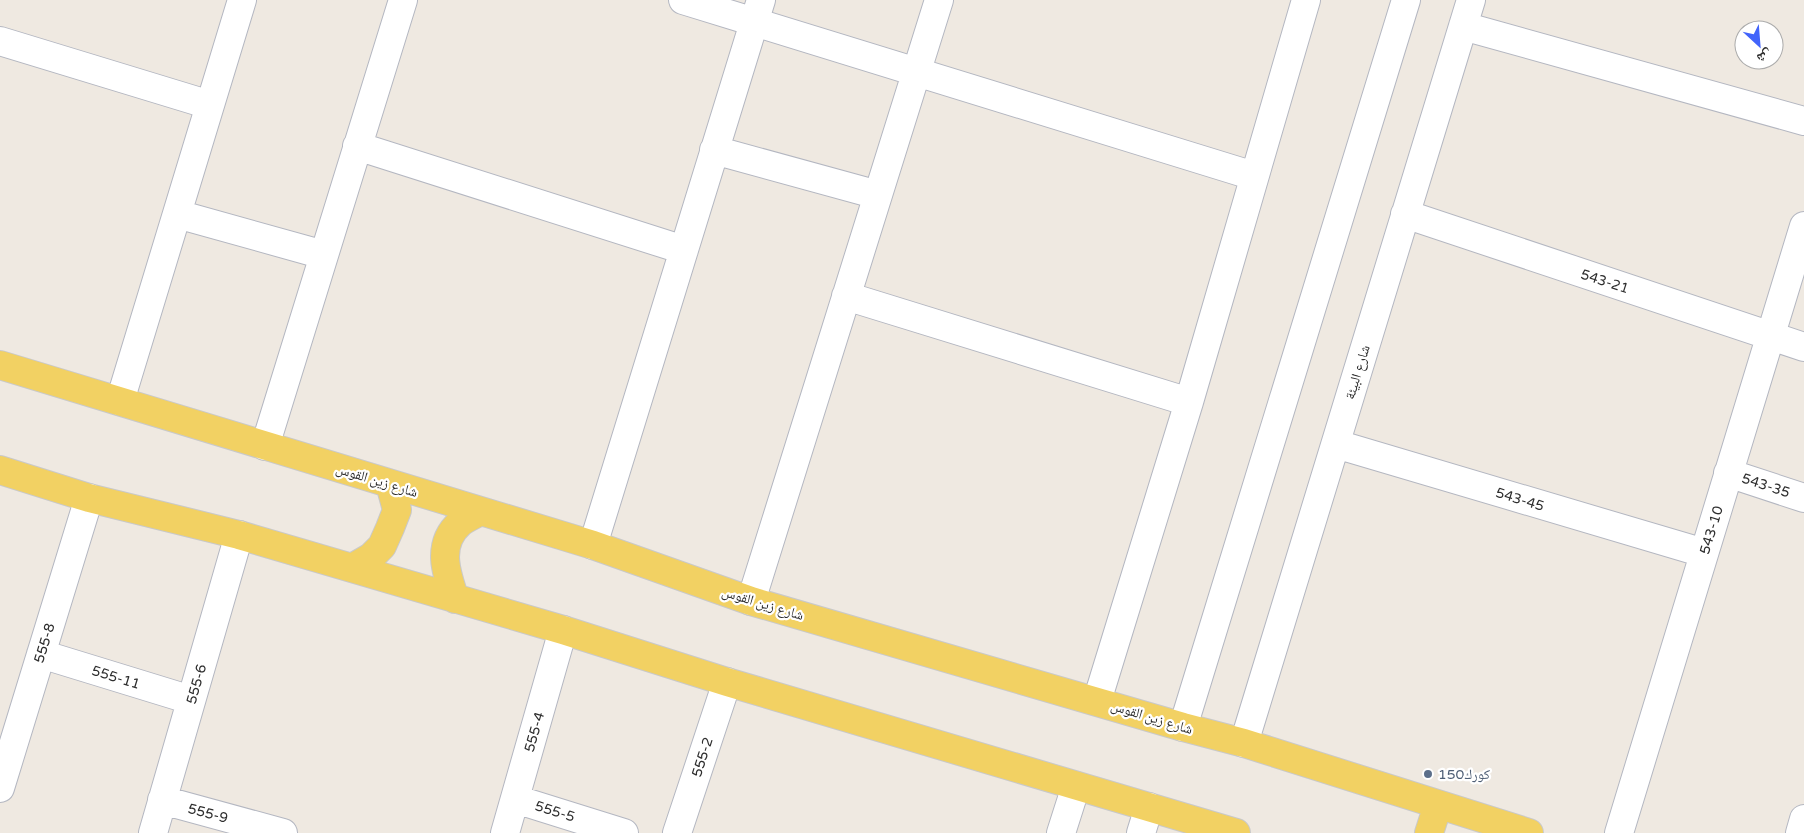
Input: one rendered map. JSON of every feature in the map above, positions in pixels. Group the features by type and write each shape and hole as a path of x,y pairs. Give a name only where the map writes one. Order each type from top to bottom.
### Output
{"main road":[{"name":"شارع زين القوس","path":"0,365 592,545 751,600 1183,727 1244,743 1529,833"},
{"path":"0,470 89,498 239,535 563,630 727,682 1222,831"},
{"path":"352,568 371,557 382,546 396,510 390,484"},
{"path":"455,599 446,573 444,554 447,540 460,524 480,511"},
{"path":"1429,833 1438,805"}],"street":[{"path":"120,401 242,0"},
{"path":"265,446 403,0"},
{"path":"683,0 758,11 916,73 1254,176"},
{"path":"751,600 938,0"},
{"path":"1097,701 1189,402 1306,0"},
{"path":"1183,727 1406,0"},
{"name":"شارع البيئة","path":"1244,743 1471,0"},
{"path":"592,545 758,11"},
{"path":"1463,26 1804,121"},
{"path":"0,41 210,105"},
{"path":"357,146 684,250"},
{"path":"714,150 878,195"},
{"path":"177,214 324,255"},
{"name":"543-21","path":"1405,214 1804,347"},
{"name":"543-10","path":"1619,833 1804,226"},
{"path":"846,296 1189,402"},
{"name":"543-45","path":"1336,444 1704,554"},
{"name":"543-35","path":"1728,473 1804,498"},
{"name":"555-8","path":"0,788 4,758 41,654 89,498"},
{"name":"555-6","path":"153,833 239,535"},
{"name":"555-4","path":"505,833 563,630"},
{"name":"555-11","path":"41,654 191,700"},
{"name":"555-2","path":"677,833 727,682"},
{"path":"1061,833 1076,786"},
{"name":"555-5","path":"515,799 624,833"},
{"name":"555-9","path":"162,800 284,833"},
{"path":"1141,833 1149,808"},
{"path":"1800,833 1804,819"}],"place":[{"name":"كورك150","path":"1428,774"}]}
